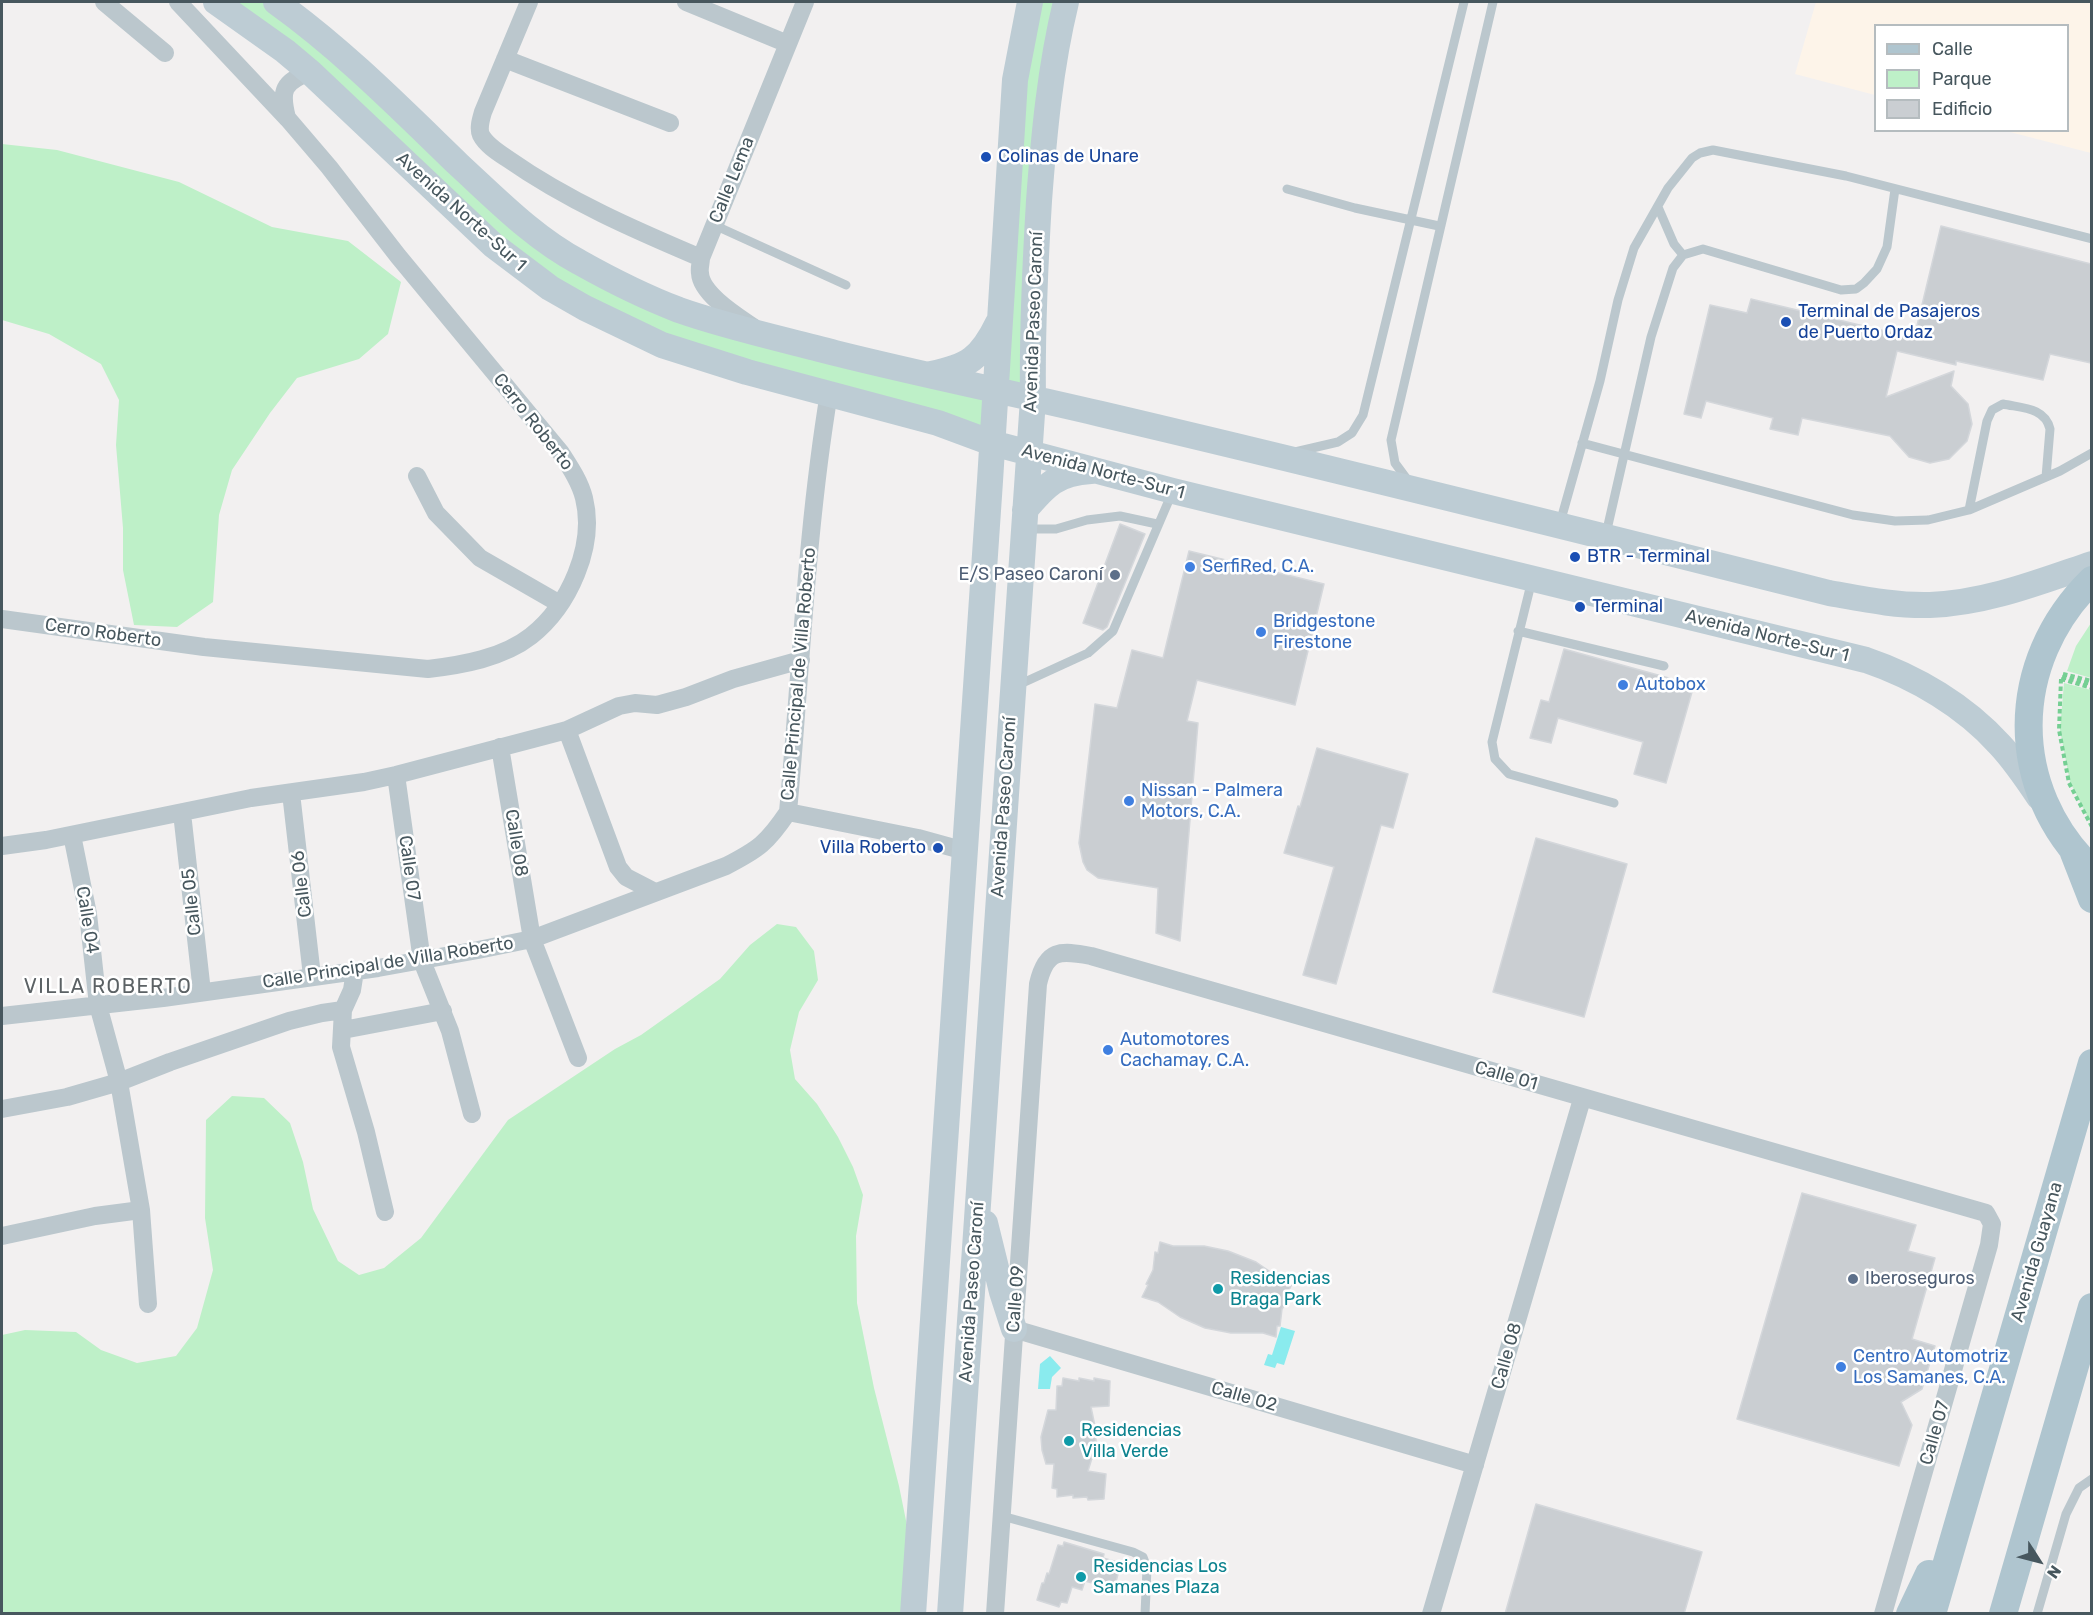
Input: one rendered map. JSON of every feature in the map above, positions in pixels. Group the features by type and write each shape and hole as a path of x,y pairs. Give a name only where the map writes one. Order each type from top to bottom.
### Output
{"main road":[{"name":"Avenida Norte-Sur 1","path":"216,2 285,51 310,72 493,245 550,288 585,308 662,345 747,372 938,423 992,443 1173,491 1866,660 1890,669 1943,698 1974,720 2000,744 2047,809"},
{"name":"Avenida Norte-Sur 1","path":"276,2 331,45 500,203 549,243 582,264 678,309 766,336 1414,488 1829,593 1897,604 1930,605 1989,597 2091,564"},
{"name":"Avenida Paseo Caroní","path":"913,1614 1015,80 1030,2"},
{"name":"Avenida Paseo Caroní","path":"950,1614 1011,688 1033,399 1032,346 1043,145 1051,74 1066,2"},
{"path":"926,375 954,370 974,359 991,338 1000,318"},
{"path":"938,423 959,434 976,448 984,461 990,481"},
{"path":"1024,519 1045,487 1059,477 1075,472 1098,471"},
{"path":"2091,580 2073,600 2055,627 2037,665 2028,713 2028,738 2038,787 2059,831 2082,861 2091,899"},
{"name":"Avenida Guayana","path":"1932,1614 2091,1063"},
{"path":"978,1193 993,1258 1014,1329"},
{"path":"2003,1614 2091,1307"},
{"path":"1911,1614 1974,1467"}],"street":[{"path":"104,2 165,53"},
{"name":"Cerro Roberto","path":"2,618 204,647 428,669 461,664 506,650 530,637 548,620 560,603 571,585 581,560 587,512 584,495 561,453 462,334 329,167 288,119 178,2"},
{"path":"529,2 483,112 480,123 481,134 493,148 525,171 587,206 701,258"},
{"path":"686,2 788,44"},
{"name":"Calle Lema","path":"766,336 708,292 699,275 701,258 806,2"},
{"path":"505,59 670,123"},
{"path":"288,119 282,98 285,88 296,77 310,72"},
{"name":"Calle Principal de Villa Roberto","path":"2,1016 355,971 422,961 532,939 726,866 753,852 770,838 788,812 811,523 820,443 829,393"},
{"path":"417,476 436,513 480,558 560,603"},
{"path":"2,846 72,836 251,798 364,782 396,775 567,730 619,706 635,703 657,705 686,697 733,679 801,660"},
{"path":"567,730 618,867 626,877 655,892"},
{"name":"Calle 08","path":"500,747 532,939 578,1058"},
{"name":"Calle 07","path":"396,775 422,961 443,1011 472,1114"},
{"name":"Calle 06","path":"291,793 312,976"},
{"path":"788,812 918,838 965,851"},
{"name":"Calle 05","path":"182,813 202,992"},
{"name":"Calle 04","path":"72,836 88,914 98,1005 119,1082 141,1210 148,1304"},
{"name":"Calle 01","path":"1038,984 1048,958 1069,952 1091,956 1980,1210 1989,1218"},
{"path":"355,971 352,990 343,1010 341,1047 366,1132 385,1212"},
{"name":"Calle 09","path":"995,1614 1038,984"},
{"path":"2,1109 67,1097 119,1082 289,1021 322,1012 343,1010"},
{"path":"343,1030 443,1011"},
{"name":"Calle 08","path":"1431,1614 1582,1098"},
{"path":"2,1236 95,1216 141,1210"},
{"name":"Calle 07","path":"1883,1614 1989,1245 1992,1224 1989,1218"},
{"name":"Calle 02","path":"1014,1329 1475,1465"}],"lane":[{"path":"1264,454 1299,451 1338,442 1352,433 1363,415 1464,2"},
{"path":"1414,488 1395,463 1390,440 1492,2"},
{"path":"1559,525 1600,381 1618,300 1634,248 1668,188 1692,159 1700,153 1713,150 1846,176 2091,239"},
{"path":"1287,189 1355,208 1439,226"},
{"path":"1605,536 1651,337 1673,268 1683,255 1703,249 1841,290 1856,289 1877,269 1887,247 1895,189"},
{"path":"1658,207 1674,244 1683,255"},
{"path":"714,225 846,285"},
{"path":"1969,510 1987,421 1992,410 2003,404 2038,412 2048,421 2050,429 2046,477"},
{"path":"1582,442 1853,515 1895,521 1928,520 1969,510 2061,471 2091,453"},
{"path":"1011,688 1088,653 1113,631 1173,491"},
{"path":"1024,519 1056,529 1087,520 1120,516 1157,524"},
{"path":"1532,580 1492,742 1496,759 1509,774 1614,804"},
{"path":"1518,631 1664,666"},
{"path":"2037,1614 2066,1514 2079,1488 2091,1479"},
{"path":"1002,1516 1133,1552 1143,1557 1147,1568 1145,1614"}],"path":[{"path":"2062,675 2091,685"},
{"path":"2091,685 2061,679 2059,730 2068,783 2091,827"}],"shaded area":[{"path":"1816,2 2091,2 2091,153 2010,132 2069,132 2069,24 1874,24 1874,95 1795,74"}],"green space":[{"path":"216,2 276,2 607,277 995,390 1030,2 1066,2 1033,399 996,391 992,443 585,308"},
{"path":"2,144 57,150 179,182 272,227 348,241 401,282 388,334 359,359 297,378 270,413 232,470 219,515 213,602 177,627 134,625 123,570 123,528 116,445 119,400 101,364 49,334 2,320"},
{"path":"2091,623 2091,678 2067,671 2076,646"},
{"path":"2064,683 2091,690 2091,824 2070,782 2060,730"},
{"path":"777,924 796,927 814,951 818,980 799,1012 790,1050 795,1079 817,1104 838,1137 853,1167 863,1195 856,1236 857,1303 916,1570 913,1613 2,1614 2,1335 25,1330 76,1332 101,1350 137,1363 176,1356 197,1328 213,1270 205,1218 206,1120 232,1096 264,1098 290,1123 303,1162 313,1209 338,1261 359,1275 384,1268 421,1238 508,1120 615,1049 641,1035 720,979 750,945"}],"water":[{"path":"1281,1327 1295,1331 1284,1365 1277,1363 1275,1368 1264,1365 1268,1354 1272,1355"},
{"path":"1050,1356 1061,1368 1052,1377 1050,1389 1038,1389 1040,1364"}],"building":[{"path":"1941,226 2091,264 2091,363 2050,354 2043,380 1956,361 1956,365 1897,351 1886,397 1954,371 1951,386 1968,404 1972,424 1967,441 1949,459 1930,463 1909,457 1890,436 1802,418 1798,435 1770,429 1773,418 1706,401 1701,418 1684,414 1710,305 1747,313 1751,299 1914,338"},
{"path":"1120,524 1145,534 1107,627 1103,630 1083,623"},
{"path":"1189,551 1324,584 1295,705 1197,680 1187,721 1198,723 1180,941 1156,933 1158,888 1098,878 1087,870 1079,843 1095,704 1117,708 1132,650 1163,658"},
{"path":"1564,649 1694,685 1666,783 1634,774 1643,742 1558,718 1551,743 1530,738 1541,700 1549,702"},
{"path":"1317,748 1408,774 1393,828 1381,825 1336,984 1303,975 1334,867 1284,853"},
{"path":"1536,838 1627,864 1584,1017 1493,992"},
{"path":"1802,1193 1916,1225 1908,1251 1935,1258 1912,1339 1935,1346 1922,1389 1901,1402 1912,1425 1899,1466 1737,1419"},
{"name":"Residencias Braga Park","path":"1160,1242 1173,1246 1204,1246 1228,1251 1256,1262 1278,1277 1293,1282 1287,1294 1290,1296 1282,1309 1276,1337 1263,1333 1231,1333 1205,1328 1180,1317 1158,1302 1142,1297 1153,1270 1155,1252 1158,1253"},
{"name":"Residencias Villa Verde","path":"1063,1378 1094,1381 1094,1378 1110,1381 1109,1406 1091,1407 1096,1431 1096,1445 1088,1471 1106,1474 1104,1499 1088,1500 1087,1497 1073,1498 1073,1495 1057,1497 1057,1489 1052,1488 1054,1464 1046,1464 1041,1437 1048,1410 1056,1410 1057,1386 1062,1386"},
{"path":"1536,1504 1702,1552 1684,1614 1505,1614"},
{"name":"Residencias Los Samanes Plaza","path":"1064,1542 1104,1554 1103,1558 1121,1563 1114,1589 1085,1581 1082,1590 1072,1587 1067,1603 1061,1602 1059,1607 1037,1600 1042,1583 1047,1573 1049,1574 1058,1545 1063,1546"}],"place":[{"name":"Colinas de Unare","path":"986,157"},
{"name":"Terminal de Pasajeros de Puerto Ordaz","path":"1786,322"},
{"name":"BTR - Terminal","path":"1575,557"},
{"name":"SerfiRed, C.A.","path":"1190,567"},
{"name":"E/S Paseo Caroní","path":"1115,575"},
{"name":"Terminal","path":"1580,607"},
{"name":"Bridgestone Firestone","path":"1261,632"},
{"name":"Autobox","path":"1623,685"},
{"name":"Nissan - Palmera Motors, C.A.","path":"1129,801"},
{"name":"Villa Roberto","path":"938,848"},
{"name":"Automotores Cachamay, C.A.","path":"1108,1050"},
{"name":"Iberoseguros","path":"1853,1279"},
{"name":"Residencias Braga Park","path":"1218,1289"},
{"name":"Centro Automotriz Los Samanes, C.A.","path":"1841,1367"},
{"name":"Residencias Villa Verde","path":"1069,1441"},
{"name":"Residencias Los Samanes Plaza","path":"1081,1577"}],"district":[{"name":"VILLA ROBERTO","path":"108,987"}]}
